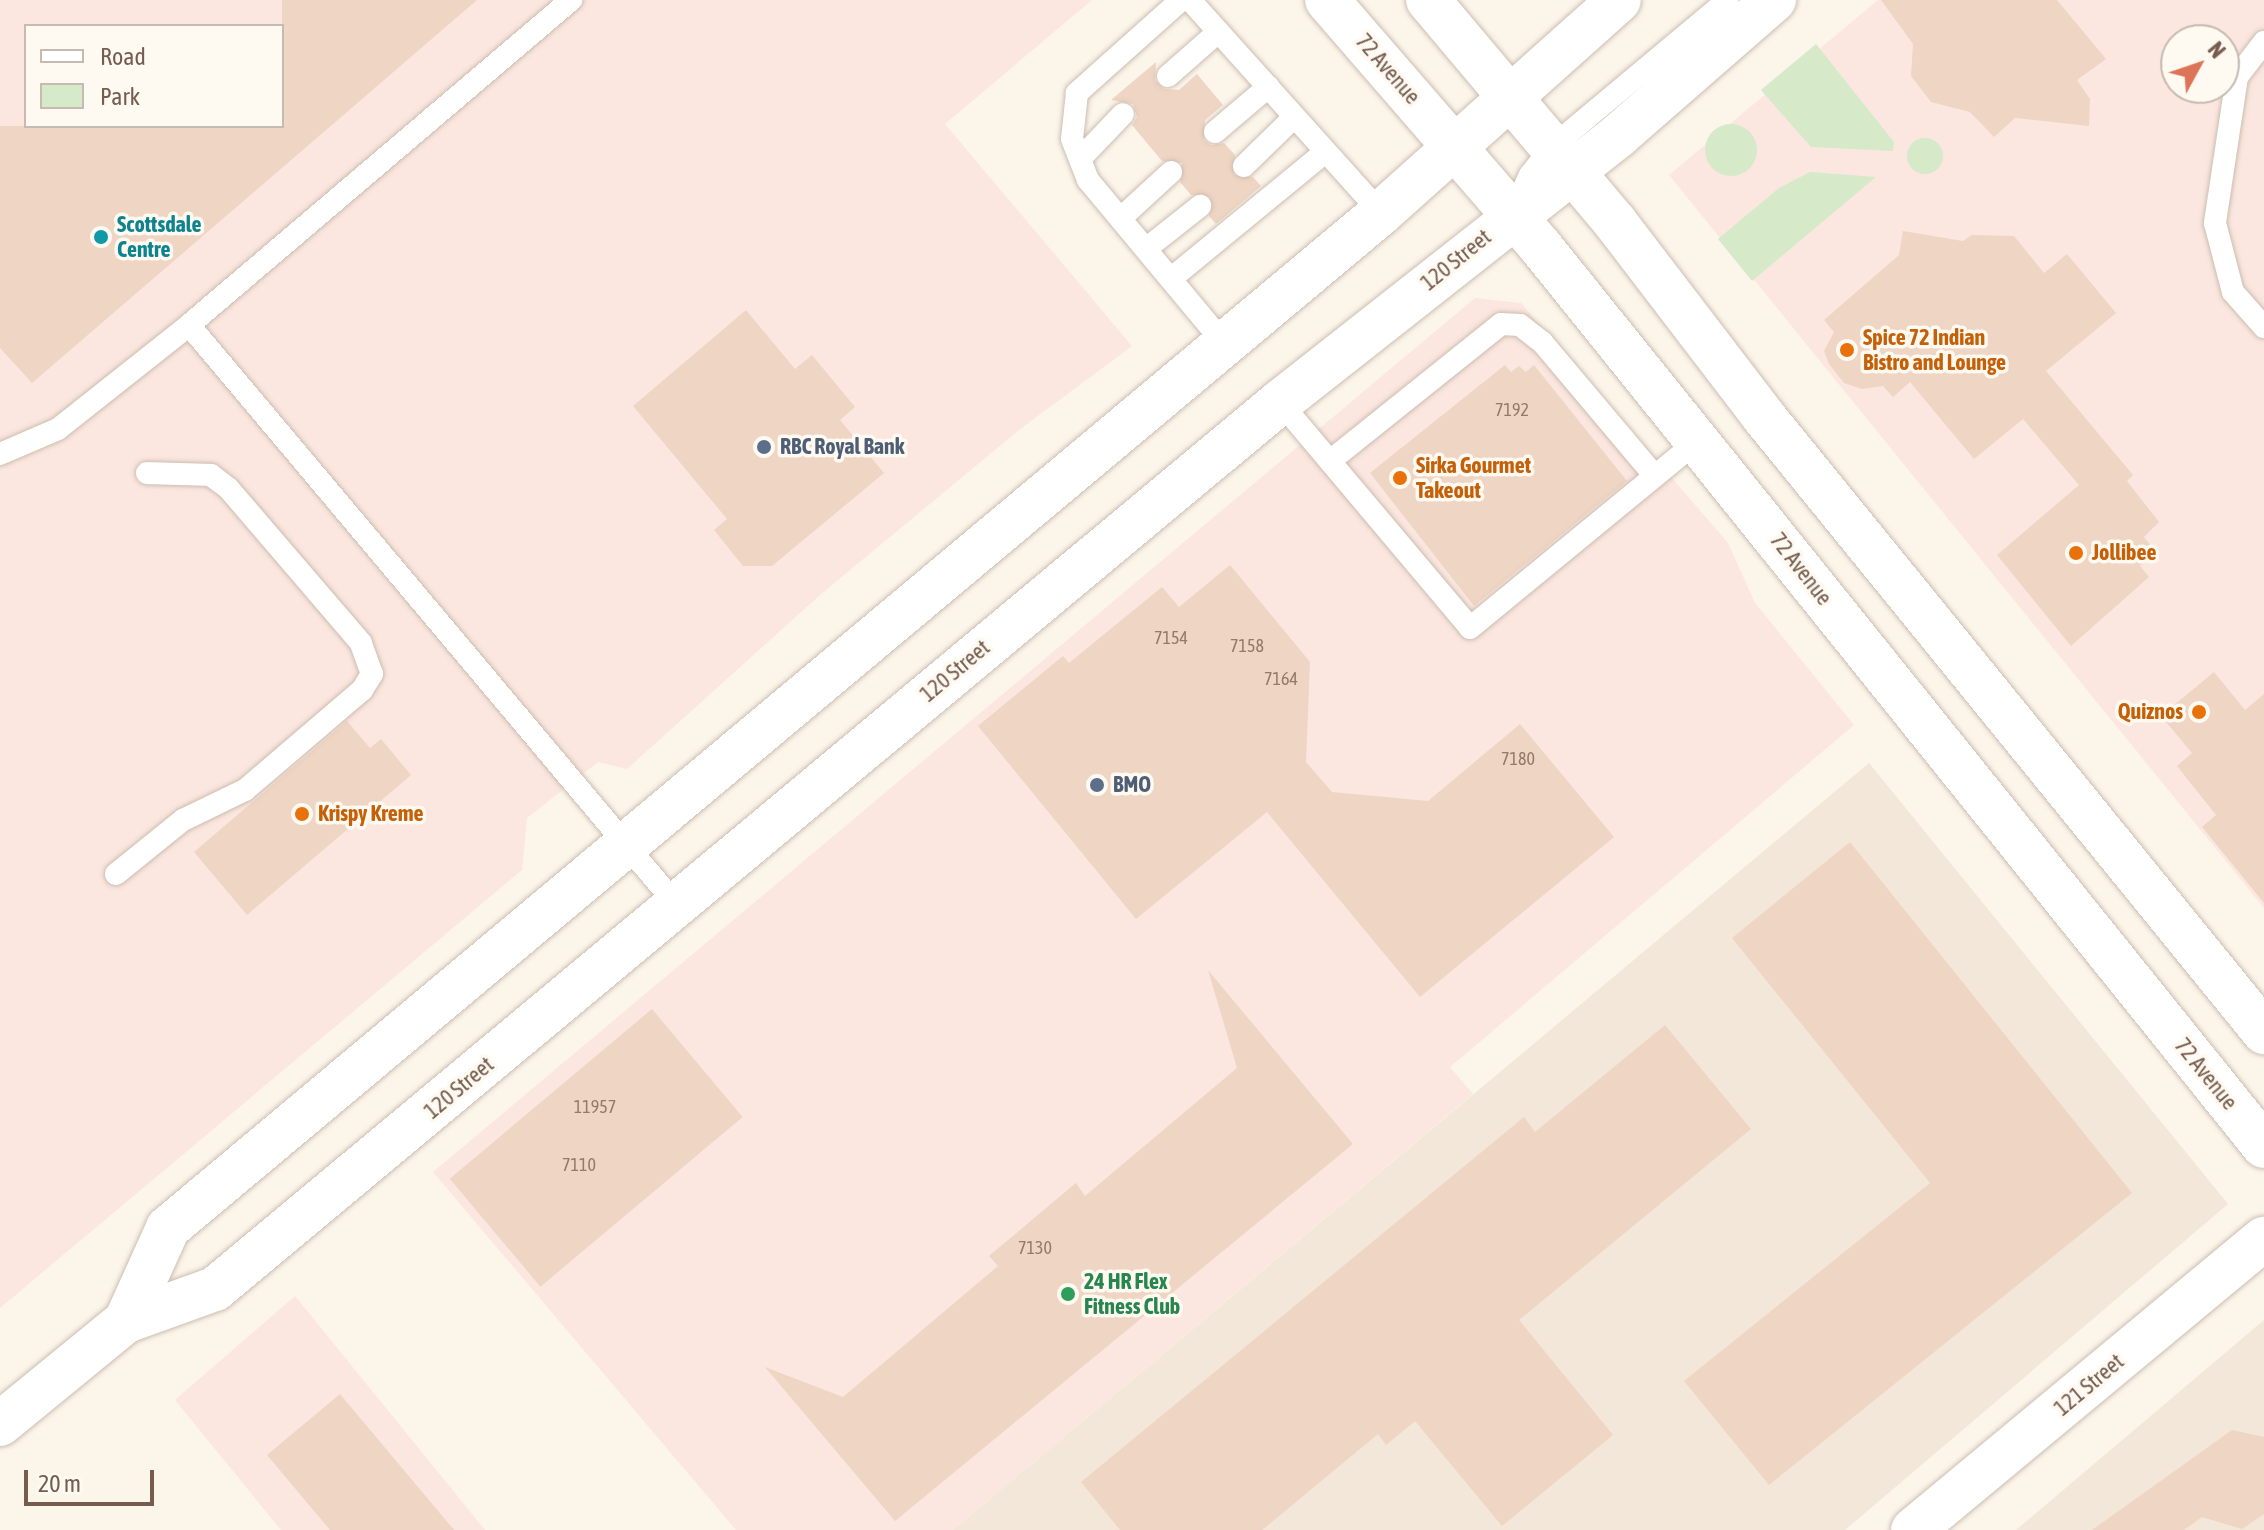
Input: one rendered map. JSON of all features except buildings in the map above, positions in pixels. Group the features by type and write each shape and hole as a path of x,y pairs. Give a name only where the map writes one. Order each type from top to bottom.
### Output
{"main road":[{"name":"72 Avenue","path":"1327,0 1512,214 1698,441 2264,1146"},
{"path":"1428,0 1562,158 1764,417 2264,1032"},
{"name":"120 Street","path":"126,1321 168,1228 1381,213 1619,0"},
{"name":"120 Street","path":"0,1424 126,1321 215,1289 675,903 1512,214 1562,158 1619,135 1774,0"},
{"name":"121 Street","path":"1913,1530 2264,1239"}],"lane":[{"path":"0,454 58,429 189,325 571,0"},
{"path":"1181,0 1077,93 1072,139 1088,180 1173,277 1224,343"},
{"path":"1190,0 1381,213"},
{"path":"1562,158 1728,0"},
{"path":"1168,76 1218,32"},
{"path":"2264,42 2237,77 2215,223 2233,292 2264,327"},
{"path":"1215,132 1268,87"},
{"path":"1080,159 1123,114"},
{"path":"1244,166 1294,117"},
{"path":"1173,277 1325,152"},
{"path":"1121,218 1171,172"},
{"path":"1147,248 1200,206"},
{"path":"1330,461 1501,324 1520,325 1542,342 1655,476"},
{"path":"189,325 675,903"},
{"path":"1280,402 1470,628 1698,441"},
{"path":"116,874 183,820 245,790 362,690 372,674 361,643 228,488 211,475 147,473"}],"shaded area":[{"name":"Scottsdale Centre","path":"0,0 1092,0 945,124 1132,346 1019,430 820,595 627,769 598,762 527,818 522,870 0,1308"},
{"path":"1878,0 2264,0 2264,908 1669,175"},
{"path":"1475,298 1521,303 1728,543 1755,603 1854,725 1450,1067 1473,1094 953,1530 736,1530 433,1172"},
{"path":"1869,763 2228,1204 1845,1530 953,1530"},
{"path":"295,1296 485,1530 281,1530 175,1400"},
{"path":"2264,1320 2264,1530 2016,1530"}],"green space":[{"path":"1816,44 1894,142 1893,151 1811,147 1761,90"},
{"path":"1731,124 1749,132 1757,150 1749,168 1731,176 1713,168 1705,150 1713,132"},
{"path":"1925,138 1938,143 1943,156 1938,169 1925,174 1912,169 1907,156 1912,143"},
{"path":"1810,172 1876,177 1752,281 1718,239 1779,188"}],"place":[{"name":"Scottsdale Centre","path":"101,237"},
{"name":"Spice 72 Indian Bistro and Lounge","path":"1847,350"},
{"name":"RBC Royal Bank","path":"764,447"},
{"name":"Sirka Gourmet Takeout","path":"1400,478"},
{"name":"Jollibee","path":"2076,553"},
{"name":"Quiznos","path":"2199,712"},
{"name":"BMO","path":"1097,785"},
{"name":"Krispy Kreme","path":"302,814"},
{"name":"24 HR Flex Fitness Club","path":"1068,1294"}]}
